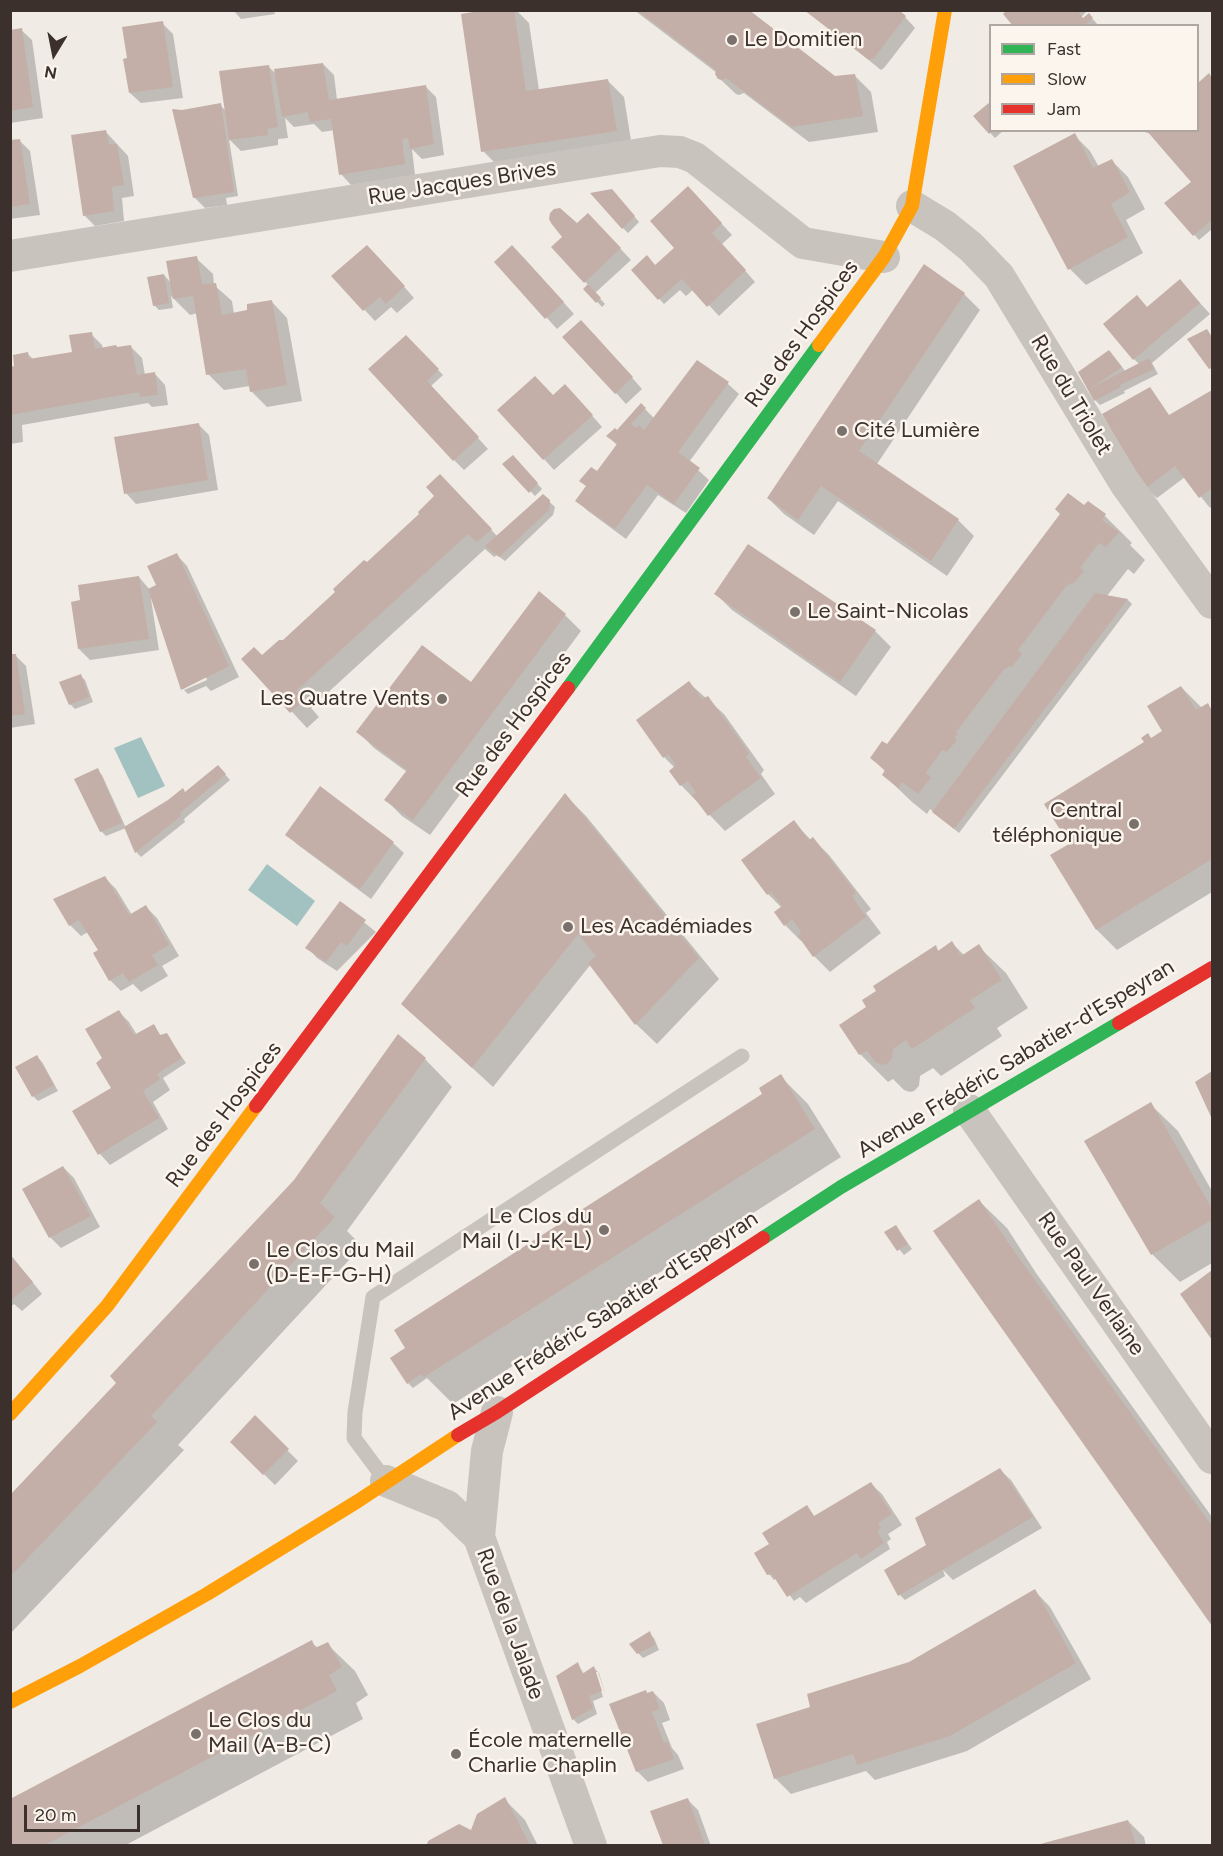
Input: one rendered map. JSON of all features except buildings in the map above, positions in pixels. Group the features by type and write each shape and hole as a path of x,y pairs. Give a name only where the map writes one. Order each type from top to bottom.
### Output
{"street":[{"name":"Rue des Hospices","path":"10,1414 107,1306 572,682 884,257 912,206 945,10"},
{"name":"Rue Jacques Brives","path":"10,256 660,151 680,152 695,158 803,243 884,257"},
{"name":"Rue du Triolet","path":"912,206 945,226 971,247 999,276 1125,483 1212,603"},
{"name":"Avenue Frédéric Sabatier-d'Espeyran","path":"12,1700 80,1666 207,1594 497,1412 831,1194 969,1110 1212,968"},
{"name":"Rue Paul Verlaine","path":"969,1110 1212,1458"},
{"name":"Rue de la Jalade","path":"479,1538 487,1451 497,1412"},
{"name":"Rue de la Jalade","path":"386,1481 447,1506 479,1538 591,1845"}],"lane":[{"path":"386,1481 354,1438 355,1412 373,1297 742,1056"}],"water":[{"path":"141,737 165,786 138,798 114,748"},
{"path":"267,864 315,901 297,926 248,890"}],"traffic: fast":[{"path":"568,688 819,345"},
{"path":"763,1238 841,1187 1119,1023"}],"traffic: slow":[{"path":"819,345 884,257 912,206 945,10"},
{"path":"10,1414 107,1306 256,1106"},
{"path":"10,1702 80,1666 207,1594 358,1501 458,1435"}],"traffic: jam":[{"path":"256,1106 568,688"},
{"path":"1119,1023 1212,968"},
{"path":"458,1435 497,1412 763,1238"}],"place":[{"name":"Le Domitien","path":"732,40"},
{"name":"Cité Lumière","path":"842,431"},
{"name":"Le Saint-Nicolas","path":"795,612"},
{"name":"Les Quatre Vents","path":"442,699"},
{"name":"Central téléphonique","path":"1134,824"},
{"name":"Les Académiades","path":"568,927"},
{"name":"Le Clos du Mail (I-J-K-L)","path":"604,1230"},
{"name":"Le Clos du Mail (D-E-F-G-H)","path":"254,1264"},
{"name":"Le Clos du Mail (A-B-C)","path":"196,1734"},
{"name":"École maternelle Charlie Chaplin","path":"456,1754"}]}
